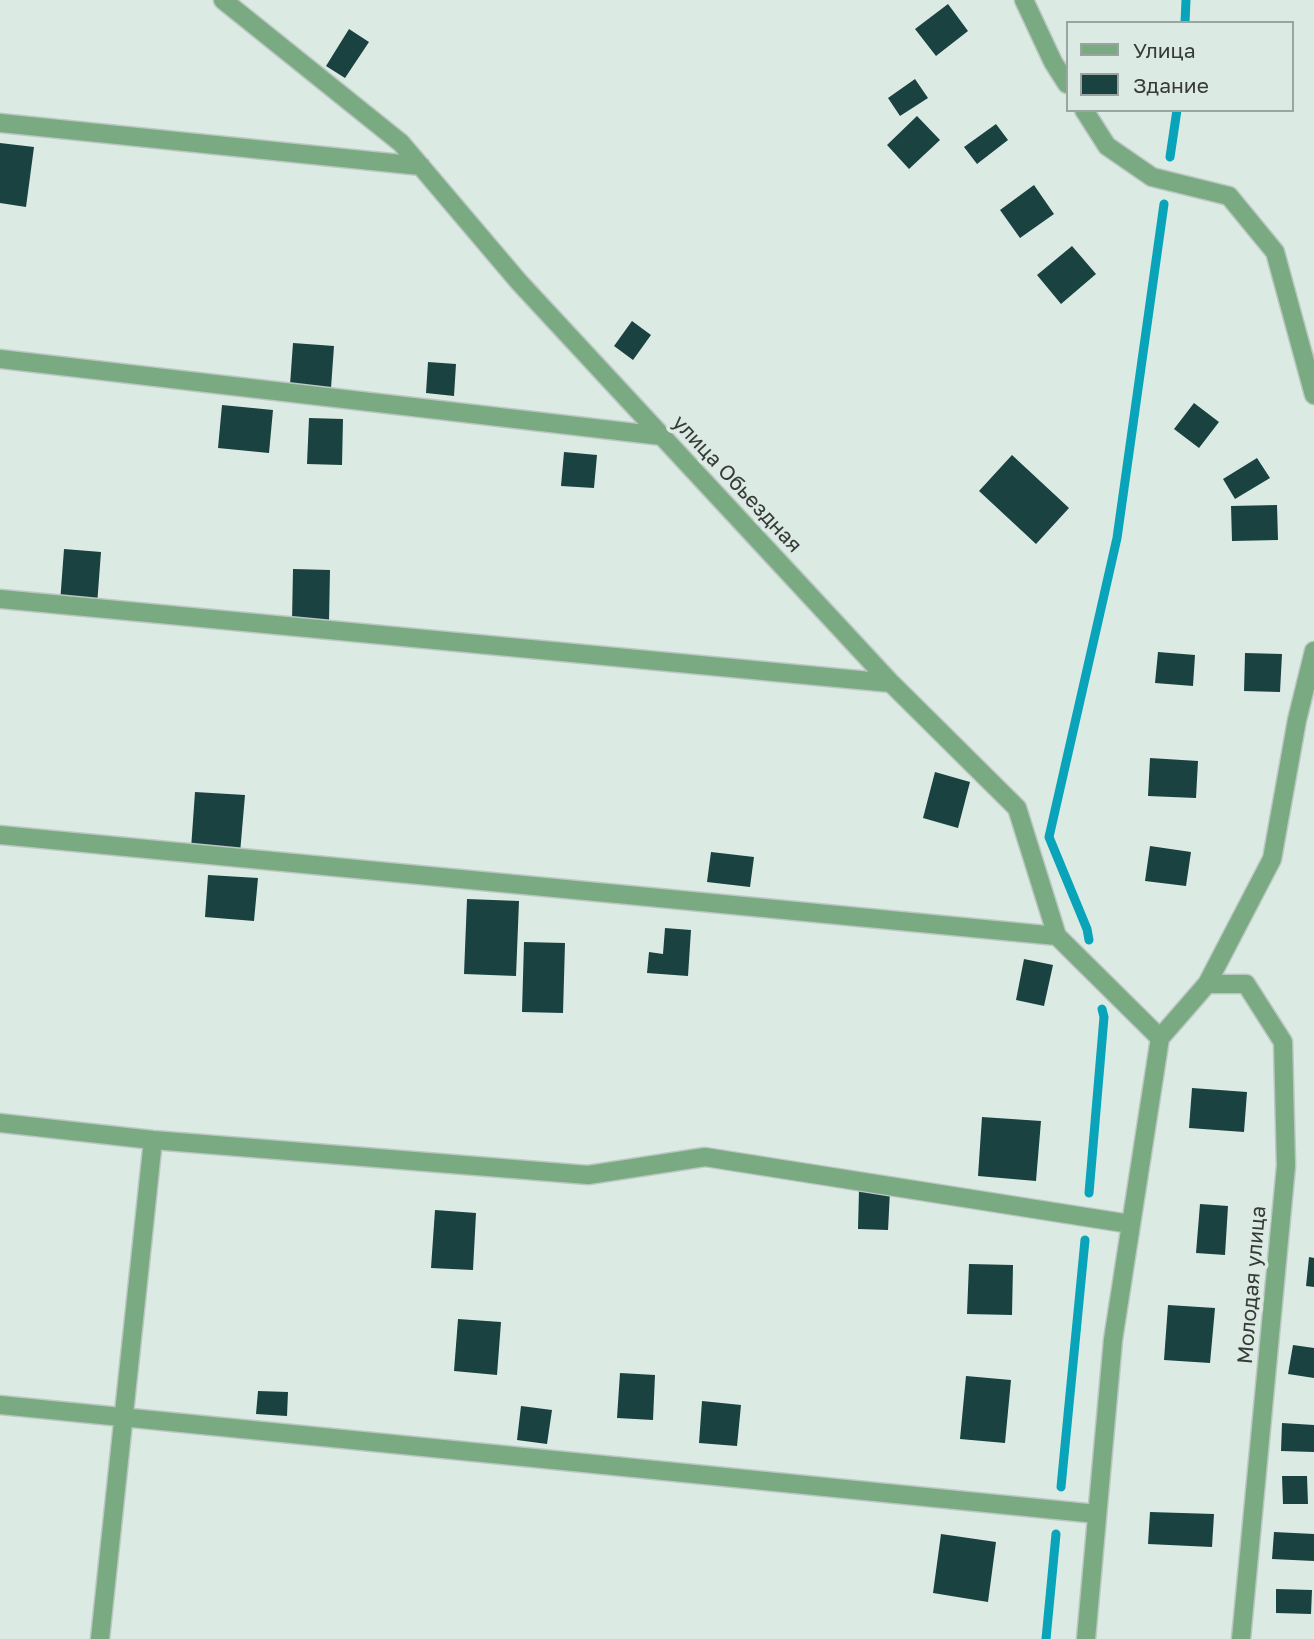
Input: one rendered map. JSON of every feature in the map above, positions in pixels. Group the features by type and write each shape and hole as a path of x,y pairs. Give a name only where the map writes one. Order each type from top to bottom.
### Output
{"street":[{"name":"улица Обьездная","path":"223,0 401,143 519,282 891,683 1017,808 1057,936 1160,1038"},
{"path":"1024,0 1053,62 1066,82"},
{"path":"1085,112 1107,146 1152,177 1229,196 1275,252 1314,395"},
{"path":"0,123 421,166"},
{"path":"0,359 662,436"},
{"path":"0,599 891,683"},
{"path":"1086,1639 1112,1340 1160,1038 1207,984 1272,859 1297,720 1314,651"},
{"path":"0,835 1057,936"},
{"name":"Молодая улица","path":"1207,984 1246,984 1283,1042 1286,1166 1241,1639"},
{"path":"0,1123 153,1140 588,1175 705,1157 1130,1224"},
{"path":"100,1639 153,1140"},
{"path":"0,1405 1097,1514"}],"building":[{"path":"948,4 968,31 936,56 915,29"},
{"path":"349,29 369,42 345,78 326,66"},
{"path":"915,79 928,98 900,116 888,98"},
{"path":"917,116 940,140 909,169 887,145"},
{"path":"996,124 1008,140 977,164 964,147"},
{"path":"0,143 34,147 26,207 0,203"},
{"path":"1034,185 1054,214 1020,238 1000,210"},
{"path":"1072,246 1096,274 1061,304 1037,275"},
{"path":"632,321 651,335 633,360 614,346"},
{"path":"293,343 334,346 331,388 290,385"},
{"path":"428,362 456,364 454,396 426,393"},
{"path":"1194,403 1219,422 1199,448 1174,429"},
{"path":"222,405 273,410 269,453 218,448"},
{"path":"309,418 343,419 342,465 307,464"},
{"path":"564,452 597,455 594,488 561,486"},
{"path":"1012,455 1069,508 1036,544 979,491"},
{"path":"1257,458 1270,478 1235,499 1223,479"},
{"path":"1277,505 1278,540 1232,541 1231,506"},
{"path":"64,549 101,552 97,605 60,603"},
{"path":"293,569 330,570 329,621 292,621"},
{"path":"1158,652 1195,655 1193,686 1155,683"},
{"path":"1245,653 1282,654 1280,692 1244,691"},
{"path":"1150,758 1198,761 1196,798 1148,796"},
{"path":"935,772 970,782 958,828 923,818"},
{"path":"195,792 245,795 240,853 191,849"},
{"path":"1150,846 1191,852 1186,886 1145,881"},
{"path":"711,852 754,857 750,887 707,882"},
{"path":"208,875 258,878 254,921 205,917"},
{"path":"467,899 519,901 516,976 464,974"},
{"path":"665,928 691,930 688,976 647,973 649,952 663,954"},
{"path":"524,942 565,943 563,1013 522,1012"},
{"path":"1024,959 1053,965 1044,1006 1016,1000"},
{"path":"1192,1088 1247,1092 1244,1132 1189,1128"},
{"path":"982,1117 1041,1121 1036,1181 978,1176"},
{"path":"859,1190 890,1191 888,1230 858,1229"},
{"path":"1200,1204 1228,1206 1225,1255 1196,1253"},
{"path":"435,1210 476,1213 473,1270 431,1268"},
{"path":"1309,1257 1314,1258 1314,1287 1306,1286"},
{"path":"969,1264 1013,1265 1012,1315 967,1314"},
{"path":"1168,1305 1215,1308 1210,1363 1164,1360"},
{"path":"458,1319 501,1322 497,1375 454,1371"},
{"path":"1293,1345 1314,1348 1314,1378 1288,1374"},
{"path":"620,1373 655,1375 653,1420 617,1418"},
{"path":"966,1376 1011,1380 1005,1443 960,1439"},
{"path":"258,1391 288,1392 287,1416 256,1414"},
{"path":"702,1401 741,1405 737,1446 699,1443"},
{"path":"521,1406 552,1410 547,1444 517,1440"},
{"path":"1282,1423 1314,1425 1314,1452 1281,1451"},
{"path":"1282,1476 1307,1476 1308,1504 1283,1504"},
{"path":"1150,1512 1214,1514 1212,1547 1148,1544"},
{"path":"1274,1532 1314,1534 1314,1561 1272,1559"},
{"path":"941,1534 996,1542 988,1602 933,1593"},
{"path":"1276,1589 1312,1590 1311,1614 1276,1613"}],"waterway":[{"path":"1185,21 1186,0"},
{"path":"1170,157 1177,112"},
{"path":"1089,940 1087,929 1049,837 1117,538 1164,204"},
{"path":"1089,1193 1104,1017 1102,1009"},
{"path":"1061,1487 1085,1240"},
{"path":"1046,1639 1056,1534"}]}
